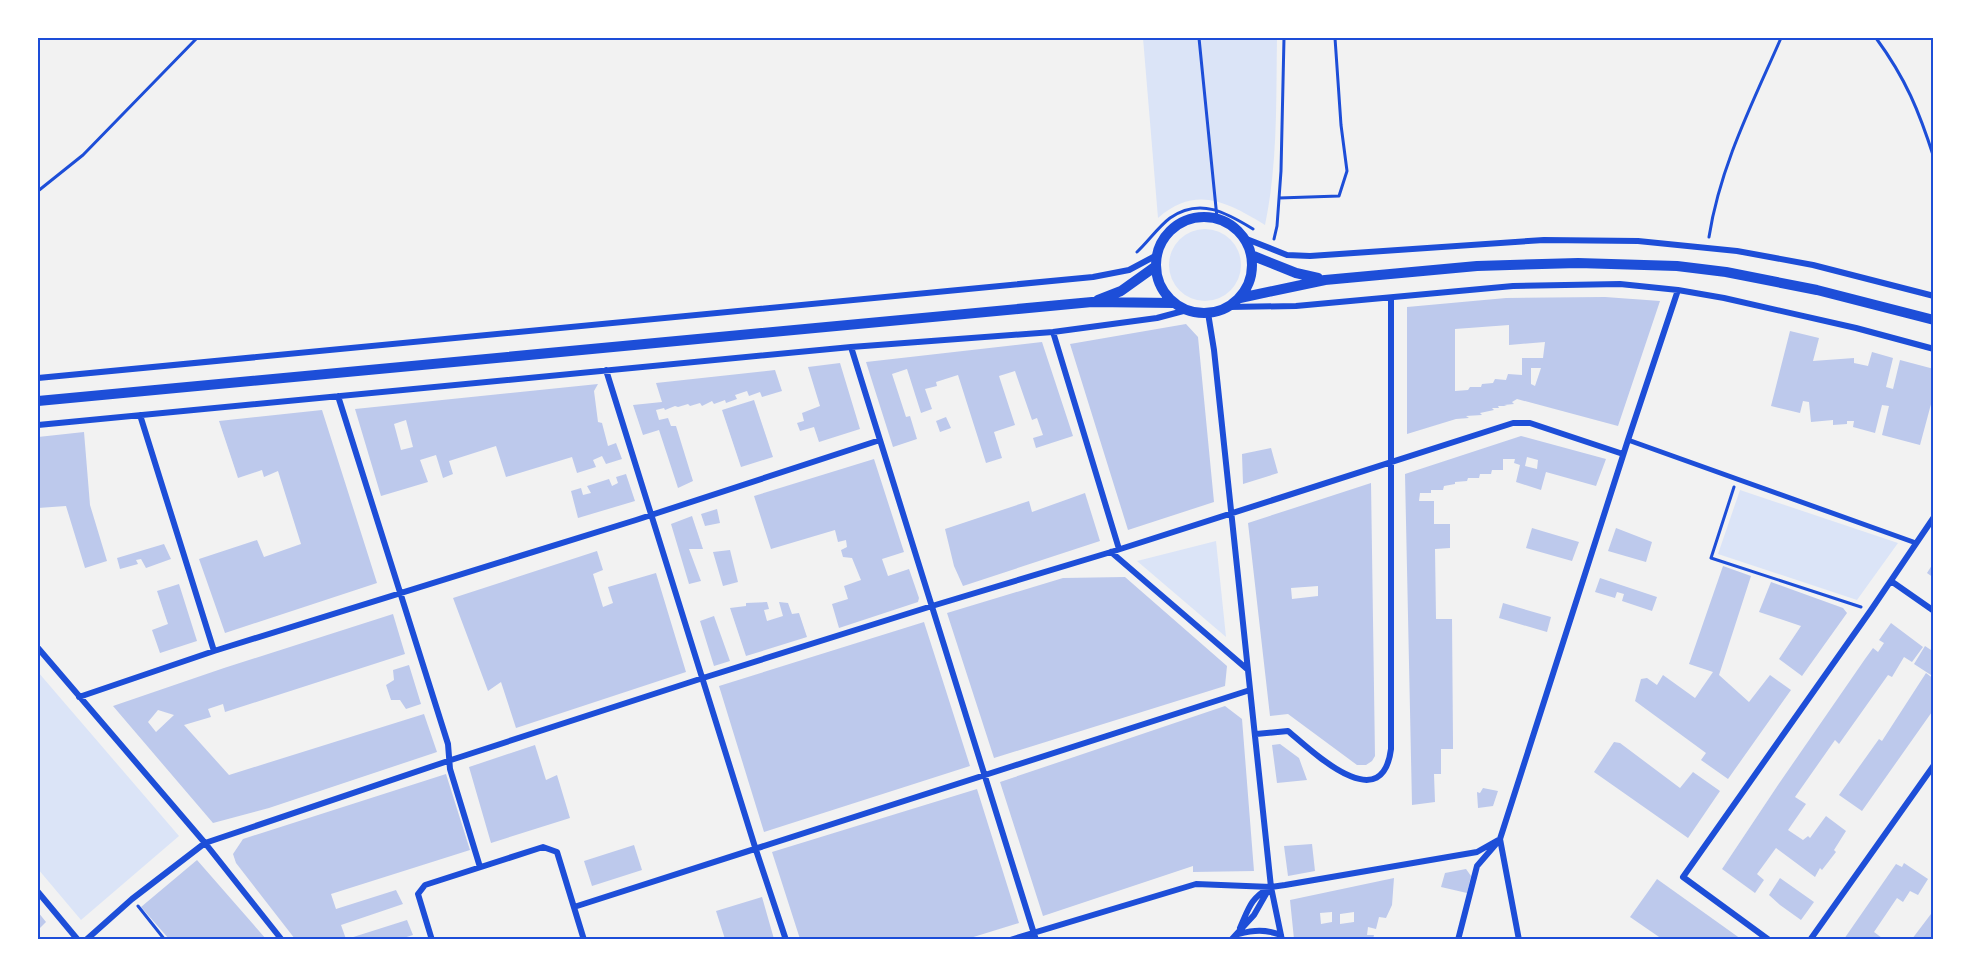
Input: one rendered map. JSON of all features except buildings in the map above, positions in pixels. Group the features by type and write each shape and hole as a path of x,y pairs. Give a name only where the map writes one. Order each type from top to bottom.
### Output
{"street":[{"path":"1228,307 1240,298 1251,278 1251,255 1244,238 1237,229 1216,218 1200,217 1185,221 1172,229 1163,241 1157,255 1156,266 1165,292 1174,303 1187,310 1208,313 1228,307 1296,306 1513,286 1620,284 1678,290 1845,325 1934,349"},
{"path":"1244,238 1287,255 1311,256 1544,240 1638,241 1708,248 1813,265 1934,296"},
{"path":"38,378 1093,277 1129,270 1157,255"},
{"path":"1251,255 1296,273 1324,280"},
{"path":"1240,298 1324,280 1477,266 1578,263 1677,266 1725,272 1817,290 1934,320"},
{"path":"1092,302 1121,291 1156,266"},
{"path":"1458,939 1477,866 1500,840 1623,454 1678,290"},
{"path":"1256,734 1288,731 1335,769 1350,777 1366,780 1379,776 1390,764 1391,298"},
{"path":"38,401 1092,302 1174,303"},
{"path":"38,425 851,347 1053,332 1157,318 1187,310"},
{"path":"1208,313 1214,350 1271,886 1281,937"},
{"path":"1053,332 1119,549"},
{"path":"851,347 1036,939"},
{"path":"606,370 755,847 786,939"},
{"path":"338,396 448,744 450,768 480,867"},
{"path":"140,415 214,651"},
{"path":"87,939 132,899 206,843 703,678 1111,552 1390,461 1513,423 1530,423 1623,454"},
{"path":"79,697 214,651 401,594 880,440"},
{"path":"1628,440 1916,543"},
{"path":"1769,939 1683,878 1934,517"},
{"path":"1111,552 1247,669"},
{"path":"1891,581 1934,611"},
{"path":"38,648 206,843 282,939"},
{"path":"574,907 755,847 985,776 1250,690"},
{"path":"1810,939 1934,765"},
{"path":"1010,939 1196,884 1271,886 1477,852 1500,840"},
{"path":"1500,840 1519,939"},
{"path":"432,939 418,894 425,885 543,847 557,852 584,939"},
{"path":"1231,939 1254,915 1271,886"},
{"path":"38,892 78,939"},
{"path":"1237,934 1268,930 1281,937"}],"path":[{"path":"38,191 83,155 197,38"},
{"path":"1199,38 1216,218"},
{"path":"1271,250 1277,226 1279,198 1284,38"},
{"path":"1279,198 1338,196 1347,171 1341,125 1335,38"},
{"path":"1708,248 1714,208 1732,150 1781,38"},
{"path":"1876,38 1895,64 1918,110 1934,158"},
{"path":"1736,479 1711,558 1871,610"},
{"path":"132,899 165,939"}],"shaded area":[{"path":"1143,38 1277,38 1274,155 1265,225 1238,210 1212,200 1185,202 1158,218"},
{"path":"1212,229 1231,239 1239,251 1241,265 1239,279 1231,291 1219,299 1198,301 1179,291 1171,279 1169,258 1179,239 1191,231"},
{"path":"1740,490 1898,543 1857,600 1718,554"},
{"path":"1216,541 1226,637 1137,561"},
{"path":"38,672 179,836 81,920 38,869"}]}
